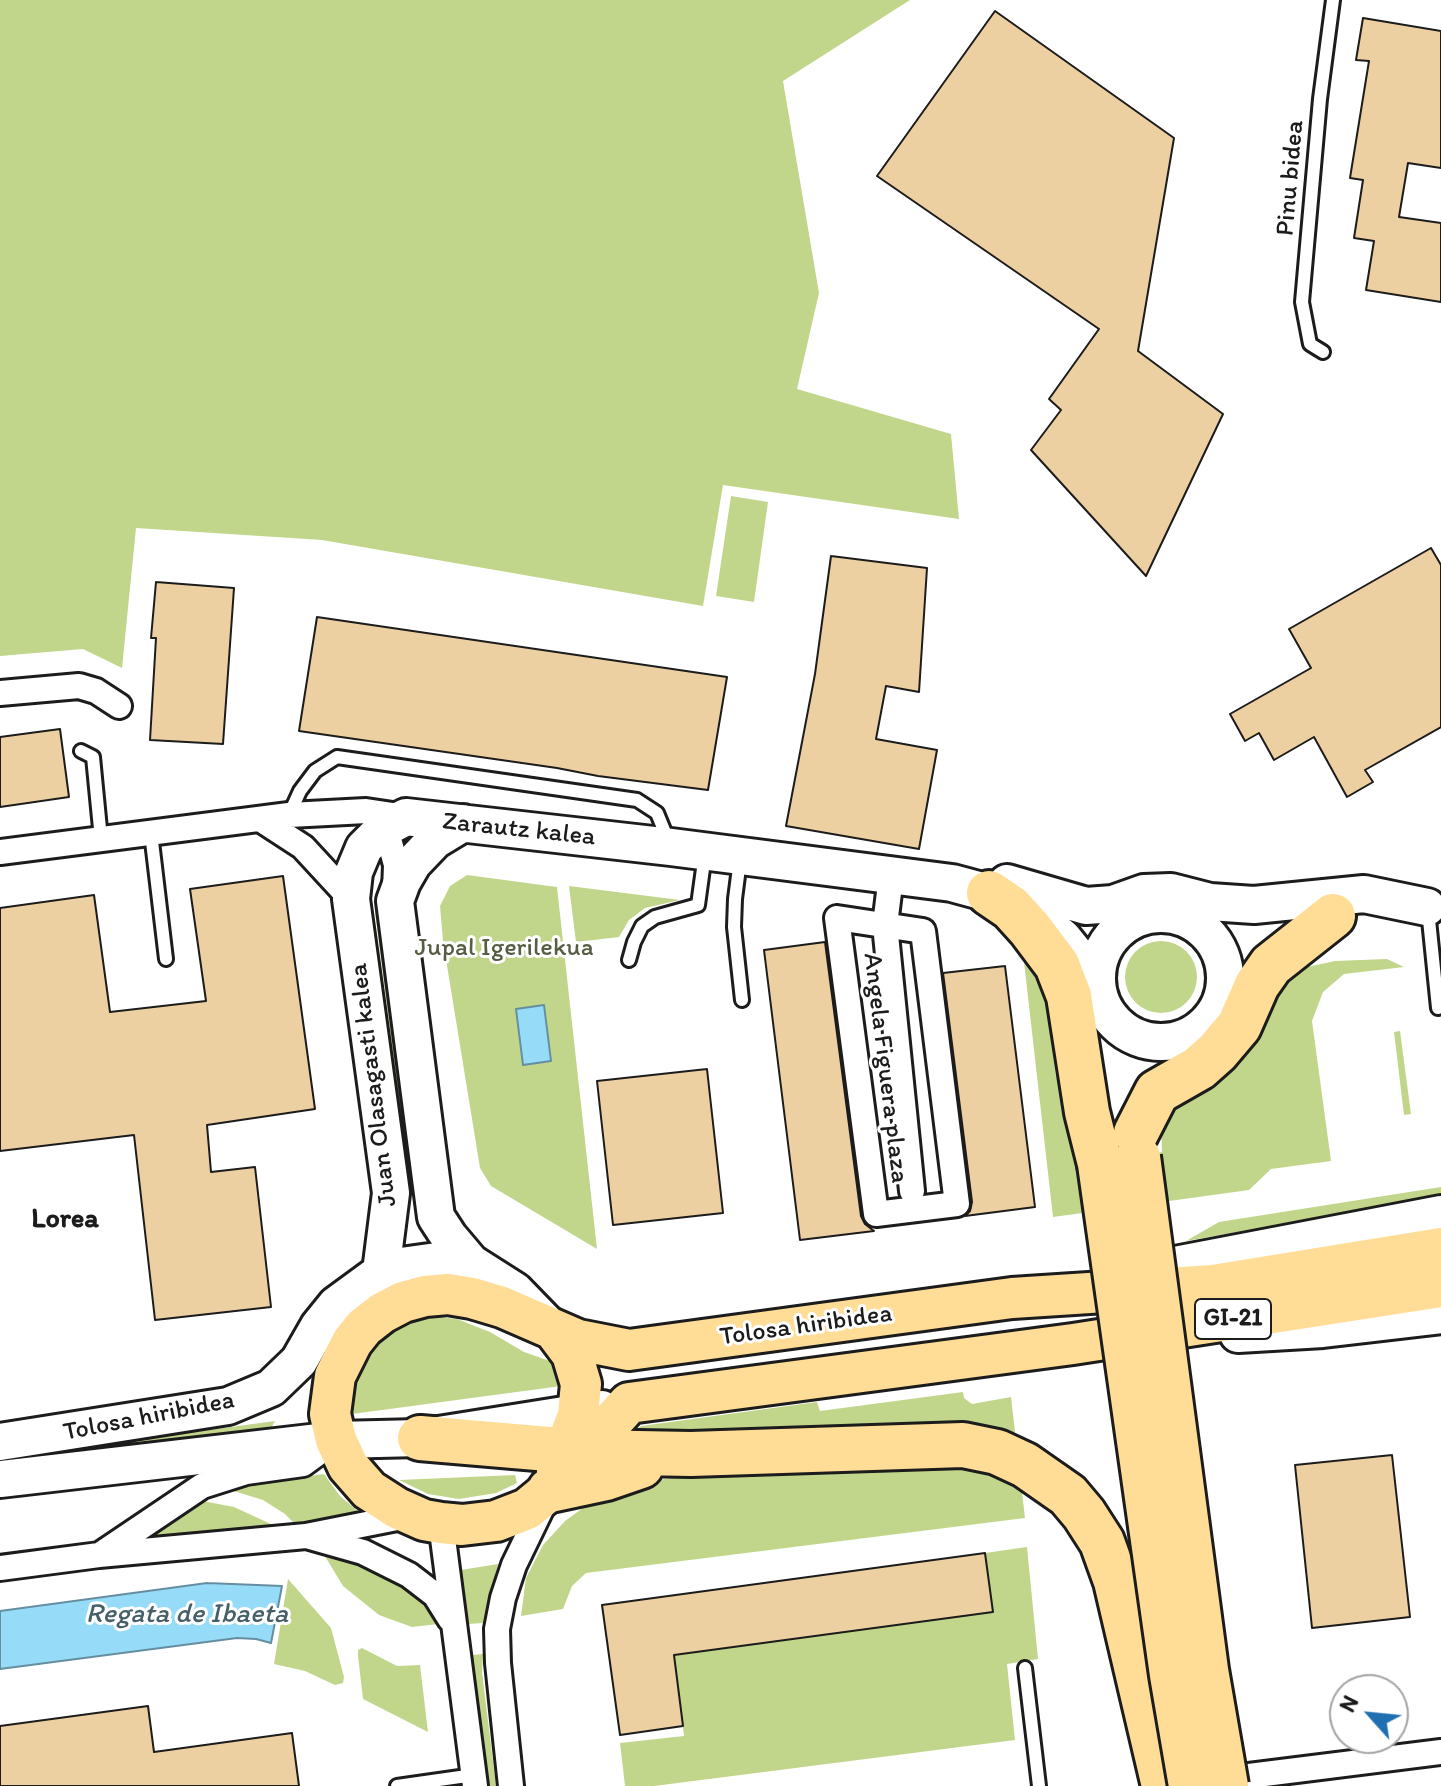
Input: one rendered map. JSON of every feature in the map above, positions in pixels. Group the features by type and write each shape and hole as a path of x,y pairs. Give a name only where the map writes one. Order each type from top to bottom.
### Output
{"highway":[{"path":"989,893 1011,908 1057,965 1069,996 1087,1112 1125,1151"},
{"path":"1125,1151 1157,1092 1199,1068 1217,1052 1239,1026 1257,985 1271,965 1333,916"},
{"path":"1099,994 1095,1061 1125,1151 1172,1675 1208,1781"},
{"path":"1125,1151 1146,1087 1168,1056 1209,1017"},
{"path":"420,1438 569,1452 691,1454 963,1445 997,1452 1025,1465 1049,1480 1084,1514 1102,1542 1116,1581 1166,1786"}],"main road":[{"name":"Tolosa hiribidea","path":"1441,1248 1213,1285 1012,1298 629,1350 578,1340 502,1307 472,1298 448,1294 425,1296 403,1302 364,1327 339,1367 331,1395 330,1414 336,1440 348,1466 369,1490 426,1519 462,1525 496,1521 527,1509 569,1452 629,1403 1073,1344 1441,1287"},
{"path":"554,1330 572,1354 581,1384 569,1452"}],"street":[{"path":"0,693 79,686 96,691 119,706"},
{"name":"Zarautz kalea","path":"0,852 289,815 463,823 688,849 940,882 989,893 1033,913 1063,938 1099,994"},
{"path":"260,819 303,847 351,899"},
{"name":"Juan Olasagasti kalea","path":"381,1272 391,1193 351,899 354,872 364,848 385,819"},
{"name":"Juan Olasagasti kalea","path":"385,819 396,865 395,901 436,1217 471,1263"},
{"path":"395,901 413,863 435,840 463,823"},
{"path":"940,882 967,874 1086,906 1113,904 1144,893 1171,892 1210,902 1254,905 1364,894 1434,907"},
{"name":"Angela Figuera plaza","path":"891,876 885,925 912,1191"},
{"path":"1333,916 1275,940 1246,965 1209,1017 1180,1039 1161,1042 1143,1040 1125,1032 1112,1019 1099,994 1098,966 1104,949 1114,934 1128,922 1147,915 1167,914 1186,918 1333,916 1434,907"},
{"name":"Zarautz kalea","path":"1033,913 1084,921 1128,922"},
{"name":"Angela Figuera plaza","path":"837,918 885,925 923,931 957,1204 876,1214 837,918"},
{"path":"1186,918 1203,929 1220,953 1225,983 1209,1017"},
{"name":"Tolosa hiribidea","path":"1012,1298 1441,1214"},
{"name":"Tolosa hiribidea","path":"0,1442 228,1406 271,1388 299,1361 319,1326 336,1305 381,1272 401,1266 444,1260 471,1263 515,1291 554,1330"},
{"name":"Tolosa hiribidea","path":"1073,1344 1323,1329 1441,1315"},
{"name":"Tolosa hiribidea","path":"0,1479 336,1440 420,1438"},
{"name":"Tolosa hiribidea","path":"99,1555 202,1486 246,1472 303,1464 336,1440"},
{"path":"511,1786 497,1629 514,1565 569,1452"},
{"path":"426,1519 455,1628 474,1780"},
{"name":"Tolosa hiribidea","path":"0,1568 99,1555 306,1536 426,1519"},
{"name":"Tolosa hiribidea","path":"306,1536 363,1552 409,1575 435,1595 455,1628"},
{"path":"1166,1786 1441,1752"}],"lane":[{"name":"Pinu bidea","path":"1323,352 1310,344 1302,302 1320,99 1333,0"},
{"path":"81,751 93,757 101,839"},
{"path":"289,815 300,791 315,771 337,757 637,800 657,813 688,849 698,905 655,917 642,926 629,960"},
{"path":"151,833 166,959"},
{"path":"741,856 734,927 742,1000"},
{"path":"1434,907 1438,1008"},
{"path":"1025,1668 1039,1786"},
{"path":"397,1786 474,1780"}],"green space":[{"path":"0,0 910,0 783,81 819,293 797,389 951,434 959,519 723,485 703,606 322,540 136,528 122,668 83,649 0,656"},
{"path":"731,496 768,502 754,602 716,596"},
{"name":"Jupal Igerilekua","path":"467,875 557,887 597,1249 491,1186 480,1168 440,906 450,886"},
{"path":"569,886 680,900 645,908 629,920 619,937 576,942"},
{"path":"375,912 381,912 414,1173 408,1174"},
{"path":"1161,941 1181,947 1191,957 1197,977 1191,997 1181,1007 1161,1013 1141,1007 1131,997 1125,977 1131,957 1141,947"},
{"path":"1023,953 1038,970 1044,988 1056,1076 1067,1085 1077,1168 1162,1152 1161,1122 1177,1101 1241,1058 1259,1037 1284,982 1302,968 1335,961 1387,959 1404,967 1344,974 1323,992 1312,1021 1331,1161 1271,1169 1249,1190 1053,1217"},
{"path":"1400,1031 1411,1114 1404,1115 1394,1032"},
{"path":"1441,1187 1441,1197 1186,1241 1219,1222"},
{"path":"438,1317 457,1319 490,1332 524,1352 564,1366 569,1385 352,1414 355,1387 364,1359 381,1340 408,1322"},
{"path":"963,1392 964,1398 972,1404 1011,1397 1025,1518 586,1573 572,1586 563,1609 521,1616 526,1578 543,1545 565,1521 598,1497 642,1482 725,1471 632,1434 641,1426 817,1402 820,1411"},
{"path":"275,1421 270,1430 0,1466 0,1458"},
{"path":"324,1474 359,1515 294,1523 263,1500 224,1488"},
{"path":"515,1475 517,1483 496,1493 459,1499 428,1494 399,1480"},
{"path":"197,1500 234,1507 273,1525 157,1541 154,1537 156,1530"},
{"path":"1027,1547 1038,1659 1007,1664 1015,1740 654,1786 625,1786 620,1743 684,1736 674,1655 993,1611 985,1553"},
{"path":"323,1553 383,1572 417,1592 435,1611 438,1624 412,1627 379,1615 343,1586"},
{"path":"498,1564 483,1623 468,1624 461,1570"},
{"path":"288,1579 331,1628 343,1683 335,1685 305,1671 274,1664"},
{"path":"362,1648 397,1666 420,1665 428,1732 363,1699 358,1656 358,1650"},
{"path":"483,1654 482,1672 496,1786 489,1786 472,1655"}],"water":[{"path":"544,1005 551,1061 523,1065 516,1009"},
{"name":"Regata de Ibaeta","path":"207,1583 282,1586 271,1643 237,1638 0,1669 0,1611"}],"building":[{"path":"995,11 1174,138 1138,351 1223,414 1146,576 1031,450 1061,410 1049,399 1099,329 877,176"},
{"path":"1363,18 1441,31 1441,168 1408,163 1399,217 1441,223 1441,302 1366,290 1374,241 1354,238 1363,180 1350,178 1369,61 1356,60"},
{"path":"1431,548 1441,565 1441,727 1365,770 1373,782 1347,797 1314,737 1274,760 1259,733 1245,741 1230,714 1311,668 1289,629"},
{"path":"831,556 927,568 919,692 886,686 876,739 937,750 919,849 786,826 815,674"},
{"path":"156,582 234,588 223,744 150,740 156,638 151,638"},
{"path":"317,617 727,677 708,790 299,731"},
{"path":"60,729 69,797 0,807 0,737"},
{"path":"283,876 315,1109 207,1125 211,1172 255,1167 271,1307 155,1320 134,1135 0,1151 0,908 94,895 110,1012 206,1001 190,889"},
{"path":"825,942 861,1216 874,1231 800,1240 764,950"},
{"path":"1005,966 1035,1207 965,1216 972,1202 943,973"},
{"path":"707,1069 723,1213 613,1225 597,1081"},
{"path":"1392,1455 1410,1617 1312,1628 1295,1465"},
{"path":"985,1553 993,1612 674,1655 683,1726 620,1735 602,1605"},
{"path":"148,1706 154,1752 292,1733 299,1786 0,1786 0,1726"}],"district":[{"name":"Lorea","path":"65,1220"}]}
